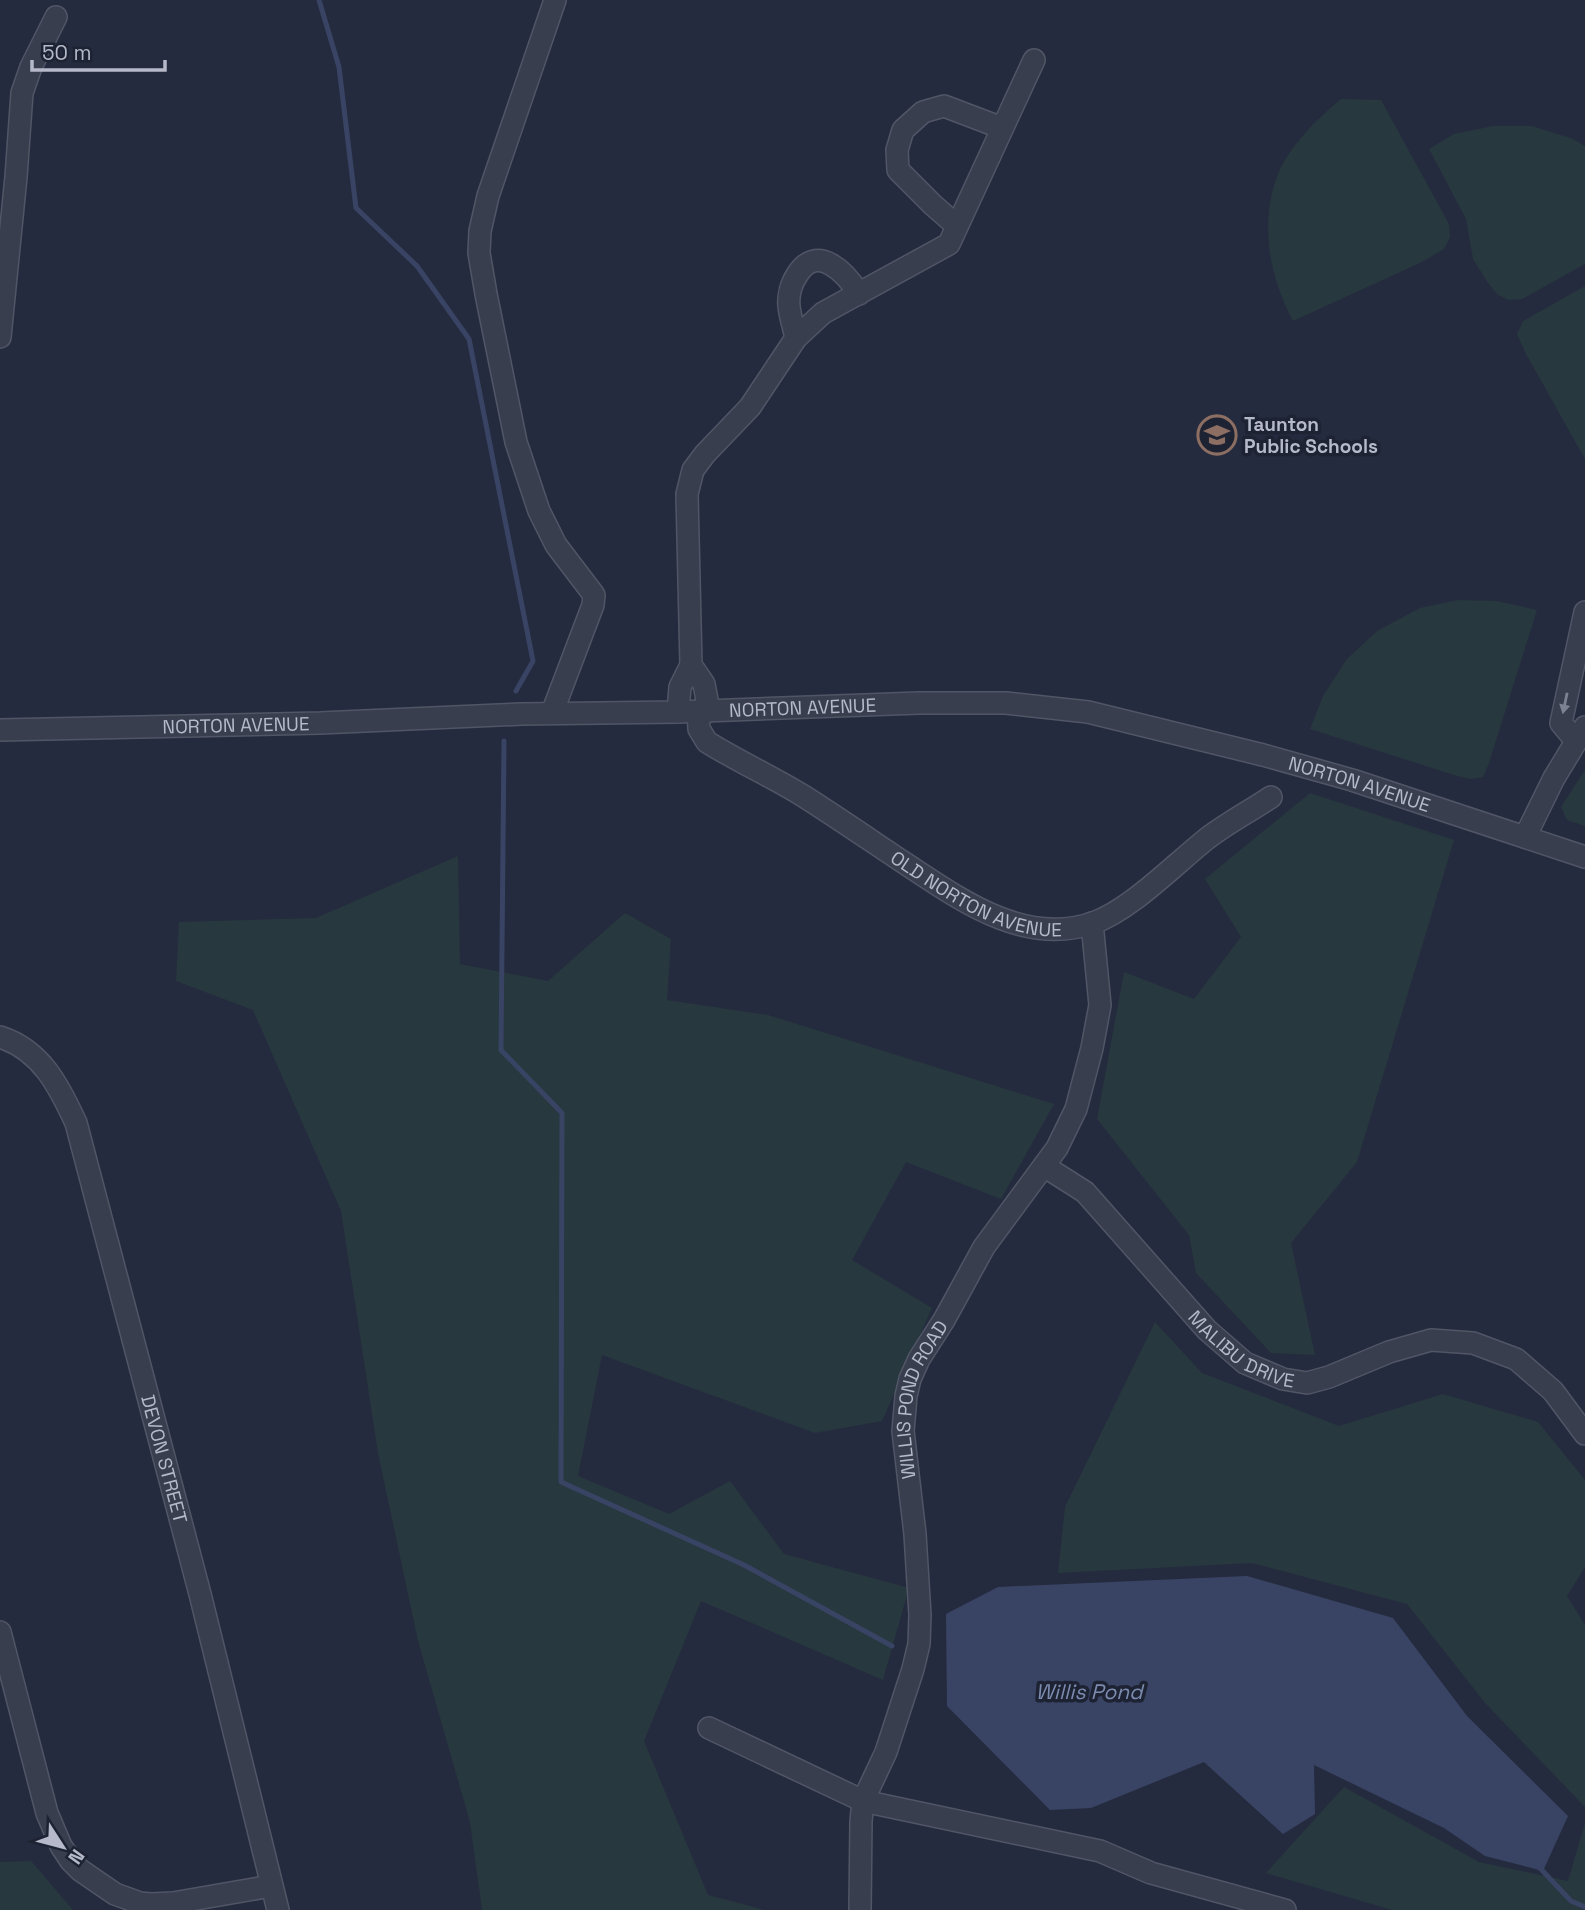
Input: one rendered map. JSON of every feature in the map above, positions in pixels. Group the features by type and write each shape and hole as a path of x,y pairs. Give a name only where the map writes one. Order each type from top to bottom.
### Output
{"street":[{"path":"552,713 593,605 594,595 556,545 539,511 516,442 479,253 480,230 488,196 555,0"},
{"path":"0,337 22,93 31,67 56,17"},
{"path":"695,711 680,687 691,665 687,494 693,470 705,453 750,407 796,338 823,313 949,244 1034,60"},
{"path":"957,226 898,170 897,150 903,130 923,112 944,106 1002,128"},
{"path":"796,338 788,305 792,283 801,268 814,260 832,263 848,277 859,294"},
{"path":"1525,837 1580,734 1561,723 1585,612"},
{"name":"OLD NORTON AVENUE","path":"691,665 704,684 695,711 699,729 707,742 803,796 974,907 1000,919 1037,928 1074,927 1105,918 1144,892 1208,838 1271,797"},
{"name":"NORTON AVENUE","path":"0,730 320,723 552,713 919,703 977,702 1033,706 1088,712 1352,780 1585,856"},
{"name":"WILLIS POND ROAD","path":"860,1910 863,1801 886,1752 914,1669 919,1644 915,1534 903,1431 906,1396 919,1359 984,1247 1057,1148 1076,1109 1100,1005 1092,923"},
{"name":"DEVON STREET","path":"0,1037 22,1046 34,1056 54,1080 76,1123 200,1594 278,1910"},
{"name":"MALIBU DRIVE","path":"1044,1166 1085,1192 1207,1330 1245,1363 1283,1379 1307,1383 1431,1340 1473,1343 1516,1359 1553,1391 1585,1434"},
{"path":"0,1632 47,1813 61,1846 80,1870 115,1894 140,1903 173,1903 271,1886"},
{"path":"709,1728 863,1801 1100,1851 1151,1873 1284,1910"}],"shaded area":[{"path":"1341,99 1381,100 1449,224 1450,237 1444,249 1422,262 1293,321 1278,286 1269,249 1272,192 1283,163 1297,143"},
{"path":"1493,126 1532,126 1573,139 1585,146 1585,264 1522,299 1509,300 1498,295 1473,259 1466,219 1429,149 1454,134"},
{"path":"1585,286 1585,459 1517,334 1523,321"},
{"path":"1458,600 1497,601 1537,610 1483,777 1470,779 1454,775 1310,729 1323,696 1347,659 1377,631 1420,608"},
{"path":"1585,770 1585,826 1567,820 1561,807"},
{"path":"1310,793 1454,840 1357,1162 1291,1243 1315,1355 1271,1353 1196,1273 1189,1235 1097,1119 1124,972 1194,999 1241,937 1205,879"},
{"path":"458,856 460,964 548,981 625,913 671,939 667,1000 768,1015 1054,1104 1001,1199 906,1162 852,1260 932,1308 882,1421 815,1433 602,1355 578,1476 669,1514 730,1481 784,1554 909,1588 883,1680 701,1601 644,1741 708,1895 765,1910 482,1910 470,1822 418,1641 378,1453 341,1211 253,1010 176,981 179,922 316,918"},
{"path":"1155,1322 1202,1373 1339,1426 1443,1394 1538,1422 1585,1480 1585,1567 1567,1596 1585,1625 1585,1807 1486,1704 1407,1604 1252,1563 1058,1573 1065,1507"},
{"path":"1344,1787 1479,1862 1568,1881 1585,1823 1585,1910 1392,1910 1266,1873"},
{"path":"31,1861 73,1910 0,1910 0,1862"}],"water":[{"name":"Willis Pond","path":"1247,1576 1393,1618 1467,1716 1568,1816 1543,1871 1485,1856 1444,1828 1314,1765 1315,1814 1283,1834 1204,1762 1091,1808 1050,1810 947,1706 946,1614 998,1587"}],"waterway":[{"path":"319,0 339,67 356,208 417,266 469,339 533,661 516,691"},
{"path":"504,741 501,1050 562,1113 561,1482 744,1565 892,1646"},
{"path":"1538,1866 1571,1901 1585,1907"}],"place":[{"name":"Taunton Public Schools","path":"1217,435"}]}
